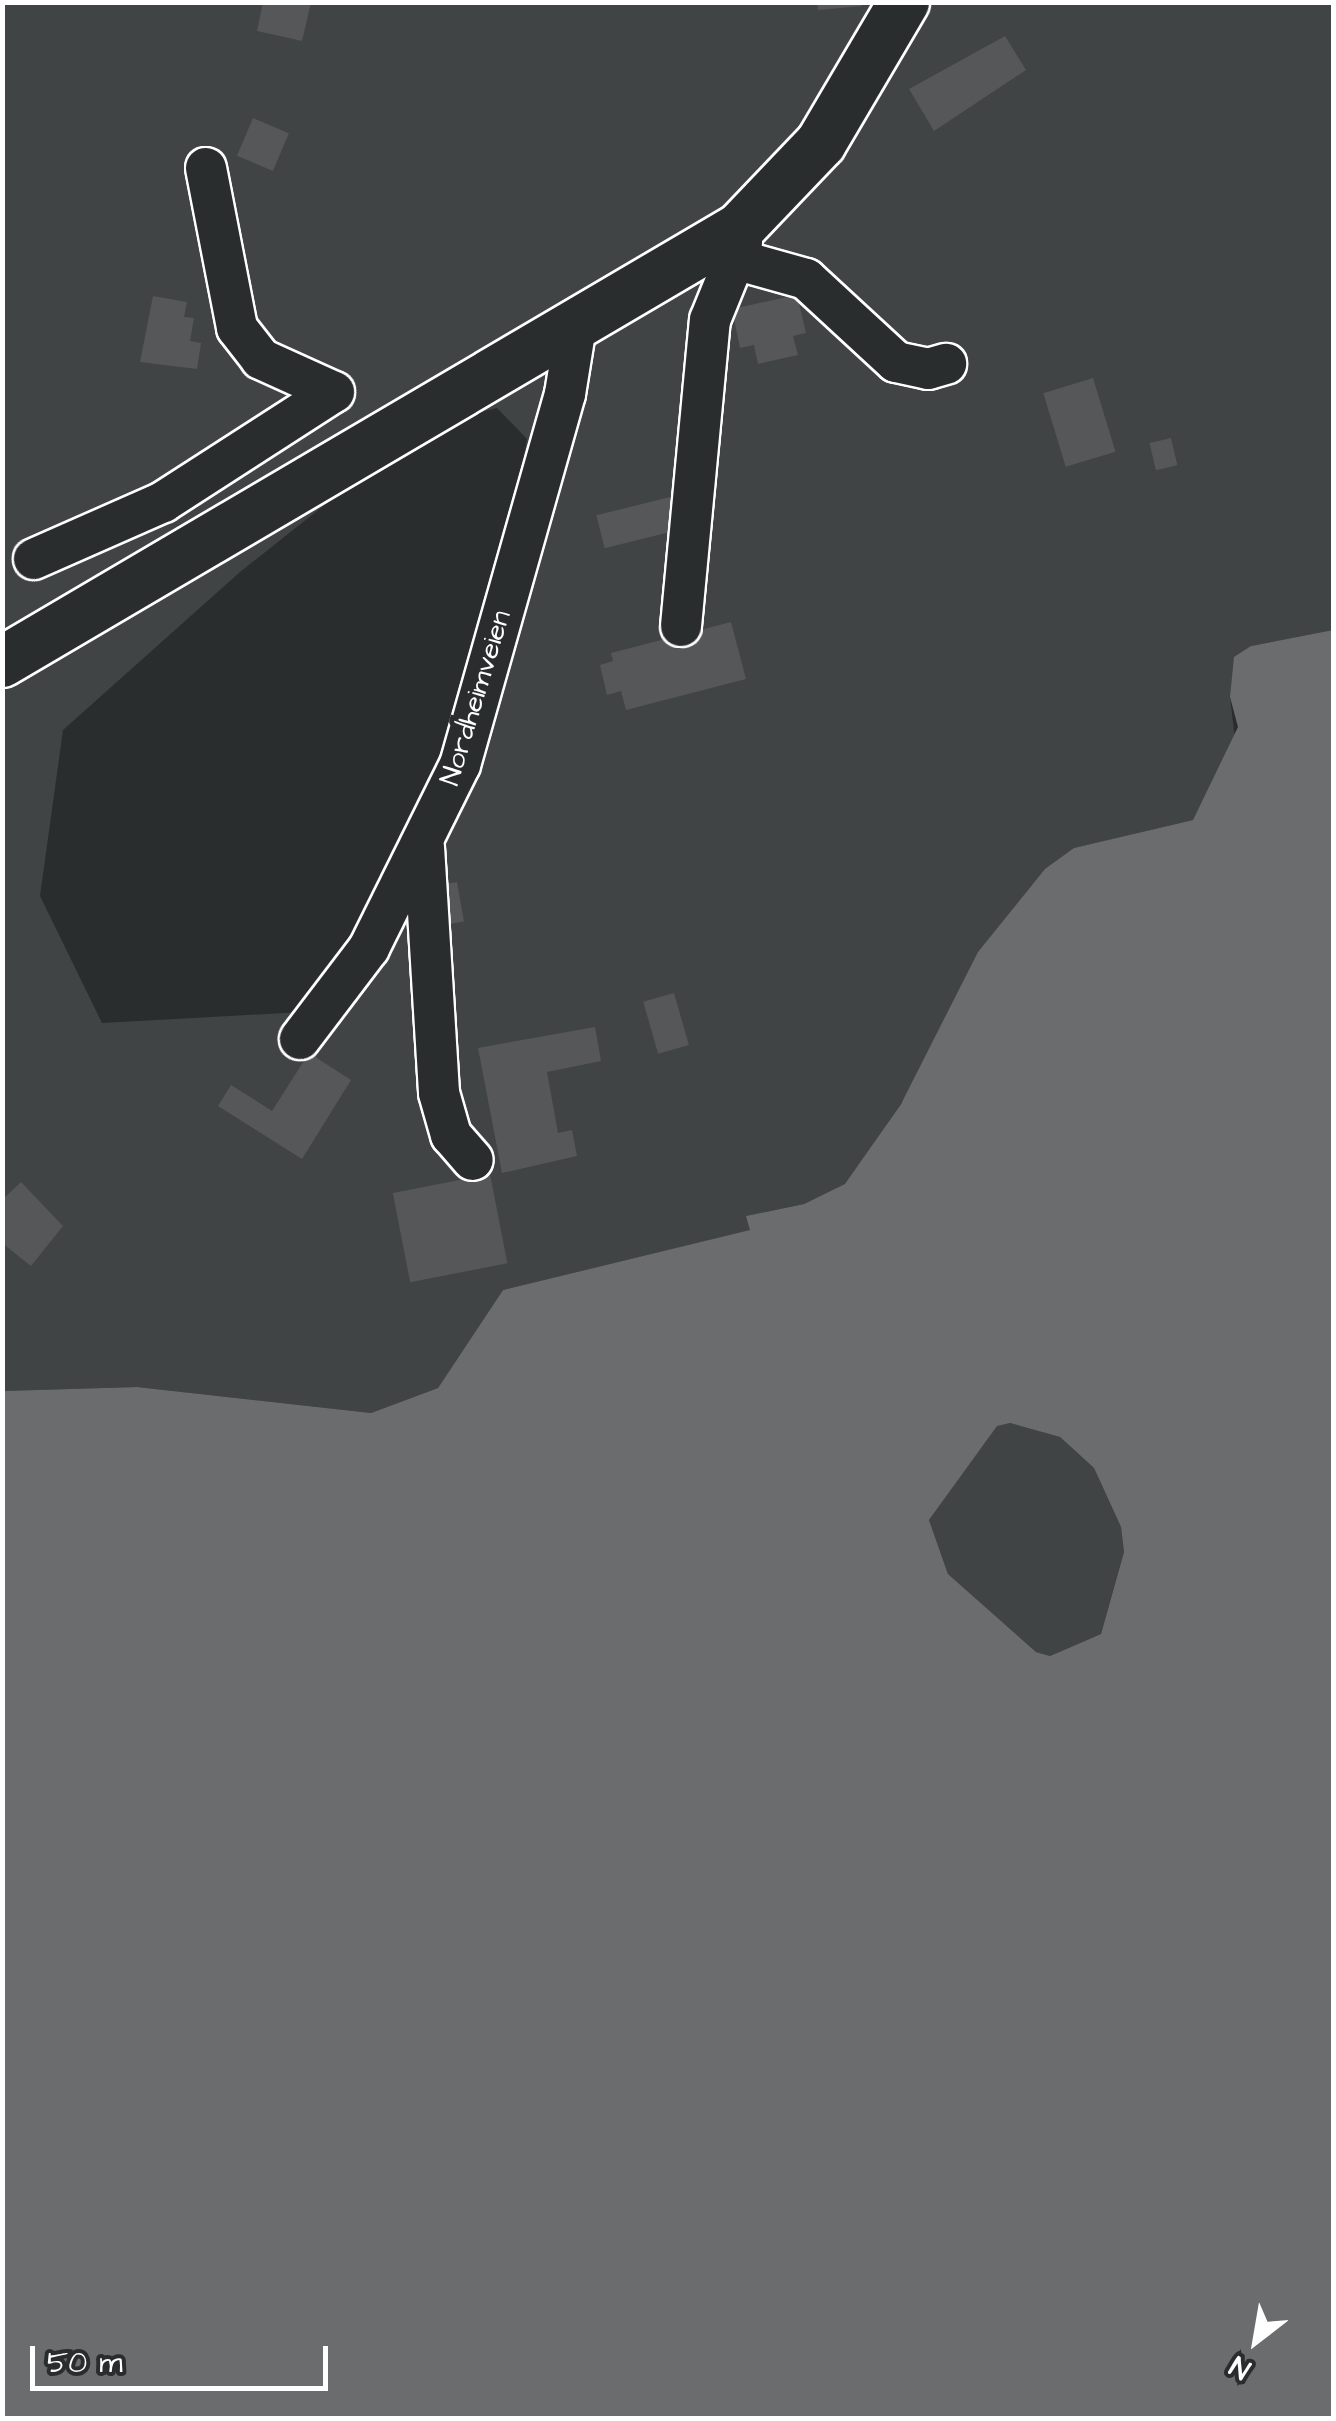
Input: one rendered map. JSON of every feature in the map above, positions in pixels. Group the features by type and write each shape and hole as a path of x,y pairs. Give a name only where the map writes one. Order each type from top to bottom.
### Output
{"main road":[{"path":"2,662 576,326 736,243 822,143 904,2"}],"street":[{"path":"34,559 164,502 334,392 261,359 237,328 206,168"},
{"path":"681,626 710,320 736,243 806,279 896,362 928,368 946,364"},
{"name":"Nordheimveien","path":"300,1039 369,948 460,765 565,394 576,326"},
{"path":"424,843 439,1094 452,1135 473,1160"}],"shaded area":[{"path":"2,3 1333,3 1333,630 1251,646 1230,697 1235,739 1193,820 1075,848 846,1184 804,1204 747,1216 751,1230 503,1290 438,1388 371,1413 137,1387 3,1391","holes":["497,408 527,439 486,671 403,891 303,1012 102,1023 40,896 63,730 240,572 424,426"]},
{"path":"1333,630 1333,2418 3,2418 3,1391 137,1387 371,1413 438,1388 503,1290 750,1230 746,1216 804,1204 845,1184 901,1104 978,952 1045,869 1074,848 1193,820 1238,727 1230,697 1234,657 1251,646","holes":["1010,1423 1060,1437 1094,1468 1121,1527 1124,1552 1101,1634 1050,1656 1036,1652 948,1574 929,1520 997,1426"]},
{"path":"1010,1423 1060,1437 1094,1468 1121,1527 1124,1552 1101,1634 1050,1656 1036,1652 948,1574 929,1520 997,1425"}],"building":[{"path":"263,2 311,2 302,41 257,31"},
{"path":"817,2 861,2 862,6 818,10"},
{"path":"1005,36 1026,70 934,131 909,89"},
{"path":"253,118 289,133 273,171 237,156"},
{"path":"797,295 806,333 793,336 798,355 758,364 754,345 740,348 732,309"},
{"path":"153,296 187,302 184,317 194,318 190,341 201,343 197,369 140,362"},
{"path":"1093,378 1116,452 1066,467 1043,393"},
{"path":"1171,438 1177,465 1156,470 1150,443"},
{"path":"674,496 682,529 605,548 596,515"},
{"path":"731,622 746,679 626,710 621,691 607,695 600,665 613,661 611,653"},
{"path":"457,882 464,921 442,925 435,886"},
{"path":"674,993 689,1045 658,1054 643,1002"},
{"path":"595,1027 601,1061 547,1072 558,1133 572,1130 577,1156 502,1173 478,1048"},
{"path":"309,1053 351,1080 302,1159 218,1106 231,1085 272,1111"},
{"path":"490,1174 507,1263 410,1282 393,1193"},
{"path":"21,1182 63,1226 31,1266 2,1243 2,1200"}]}
